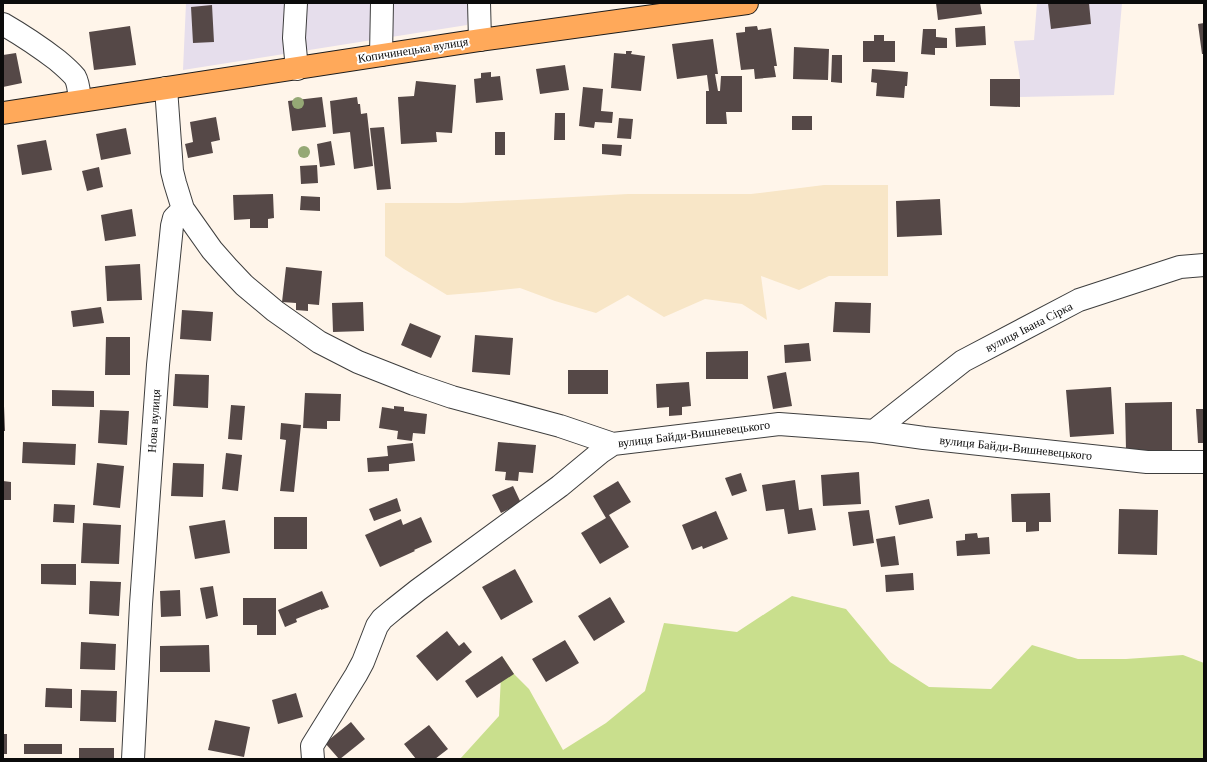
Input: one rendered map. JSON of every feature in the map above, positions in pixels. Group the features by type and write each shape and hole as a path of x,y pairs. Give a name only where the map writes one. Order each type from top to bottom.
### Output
{"main road":[{"name":"Копичинецька вулиця","path":"3,113 480,40 747,3"}],"street":[{"path":"296,3 294,38 297,69"},
{"path":"381,55 382,3"},
{"path":"479,3 480,40"},
{"path":"3,24 46,52 71,72 76,78 80,101"},
{"path":"166,88 172,170 183,209"},
{"name":"вулиця Байди-Вишневецького","path":"183,209 212,250 244,285 275,311 319,342 358,362 414,384 498,410 560,426 613,444 778,424 874,431 931,439 1147,462 1204,462"},
{"name":"Нова вулиця","path":"133,759 141,612 158,365 172,226 174,218 183,209"},
{"name":"вулиця Івана Сірка","path":"874,431 963,361 1080,300 1180,267 1204,265"},
{"path":"313,759 312,746 360,668 377,626 382,619 394,608 560,486 613,444"}],"shaded area":[{"path":"186,3 470,3 467,25 183,70"},
{"path":"1037,3 1122,3 1114,95 1020,97 1020,79 1014,41 1034,40"},
{"path":"824,185 888,185 888,276 829,276 799,290 761,276 767,320 742,304 705,299 664,317 628,295 596,313 555,301 520,288 447,295 385,256 385,203 461,203 628,194 751,194"}],"green space":[{"path":"792,596 846,609 890,662 929,687 991,689 1032,645 1078,659 1126,659 1183,655 1204,663 1204,759 460,759 499,716 502,656 514,674 529,689 563,750 606,723 645,691 664,623 737,632"}],"building":[{"path":"936,3 980,3 982,14 938,20"},
{"path":"1048,3 1089,3 1091,24 1051,29"},
{"path":"212,5 214,42 193,43 191,7"},
{"path":"1204,23 1204,54 1202,54 1198,24"},
{"path":"130,26 136,65 94,70 89,32"},
{"path":"757,26 758,30 771,28 777,66 774,66 776,77 755,79 754,69 741,70 736,33 745,32 745,27"},
{"path":"985,26 986,45 956,47 955,28"},
{"path":"923,29 936,29 936,37 947,38 947,48 935,48 935,55 921,54"},
{"path":"874,35 884,35 884,41 895,41 895,62 863,62 863,41 874,41"},
{"path":"713,39 718,74 715,74 718,91 720,91 721,76 742,76 742,112 726,112 727,124 706,124 706,91 709,91 707,75 677,79 672,44"},
{"path":"794,47 829,49 828,80 793,79"},
{"path":"626,51 632,51 631,54 645,56 641,91 611,88 614,53 626,54"},
{"path":"16,53 22,83 3,87 3,55"},
{"path":"832,55 842,55 842,83 831,82"},
{"path":"565,65 569,90 540,94 536,69"},
{"path":"872,69 908,72 904,98 876,96 877,83 871,82"},
{"path":"491,72 491,77 500,76 503,100 476,103 474,79 481,78 481,73"},
{"path":"990,79 1020,79 1020,107 990,106"},
{"path":"416,81 456,85 452,133 436,132 437,142 401,144 398,97 414,96"},
{"path":"583,87 603,89 601,111 613,112 612,123 595,122 594,128 579,126"},
{"path":"322,97 326,127 292,131 288,101"},
{"path":"357,97 358,104 360,104 361,114 367,113 373,166 354,169 350,132 333,134 330,101"},
{"path":"555,113 565,113 565,140 554,140"},
{"path":"792,116 812,116 812,130 792,130"},
{"path":"216,117 220,140 211,142 213,153 188,158 185,144 193,142 190,122"},
{"path":"619,118 633,119 631,139 617,138"},
{"path":"384,127 391,189 377,190 370,128"},
{"path":"126,128 131,154 101,160 96,134"},
{"path":"495,132 505,132 505,155 495,155"},
{"path":"46,140 52,170 22,175 17,145"},
{"path":"331,141 335,165 320,167 317,144"},
{"path":"602,144 622,145 621,156 602,154"},
{"path":"317,165 318,183 301,184 300,166"},
{"path":"99,167 103,187 87,191 82,171"},
{"path":"273,194 274,218 268,219 268,228 250,228 250,219 234,220 233,195"},
{"path":"301,196 320,197 320,211 300,210"},
{"path":"940,199 942,235 897,237 896,201"},
{"path":"132,209 136,236 105,241 101,215"},
{"path":"140,264 142,300 107,301 105,266"},
{"path":"286,267 322,271 319,305 308,304 308,311 296,310 296,303 282,302"},
{"path":"363,302 364,331 333,332 332,303"},
{"path":"835,302 871,303 870,333 833,332"},
{"path":"101,307 104,323 73,327 71,311"},
{"path":"182,310 213,312 211,341 180,339"},
{"path":"410,323 441,336 431,358 401,345"},
{"path":"475,335 513,338 510,375 472,372"},
{"path":"106,337 130,337 130,375 105,375"},
{"path":"809,343 811,361 785,363 784,345"},
{"path":"748,351 748,379 706,379 706,352"},
{"path":"568,370 608,370 608,394 568,394"},
{"path":"786,372 792,406 773,409 767,376"},
{"path":"175,374 209,375 208,408 173,406"},
{"path":"689,382 691,406 682,407 682,415 669,416 669,407 657,408 656,384"},
{"path":"1111,387 1114,434 1070,437 1066,390"},
{"path":"52,390 94,391 94,407 52,406"},
{"path":"305,393 341,394 340,421 327,421 327,429 303,428"},
{"path":"1172,402 1172,450 1126,450 1125,403"},
{"path":"231,405 245,406 242,440 228,439"},
{"path":"4,406 5,431 3,431"},
{"path":"394,406 404,407 404,411 427,414 425,434 413,433 412,441 397,439 398,431 379,428 382,407 394,409"},
{"path":"1196,409 1204,409 1204,443 1198,443"},
{"path":"100,410 129,411 127,445 98,443"},
{"path":"281,423 301,425 294,492 280,491 286,440 280,439"},
{"path":"23,442 76,444 75,465 22,463"},
{"path":"498,442 536,445 533,473 519,472 518,481 505,480 506,472 495,471"},
{"path":"413,443 415,461 389,464 389,471 368,472 367,458 388,456 387,446"},
{"path":"226,453 242,455 238,491 222,489"},
{"path":"97,463 124,466 120,508 93,505"},
{"path":"173,463 204,464 203,497 171,496"},
{"path":"859,472 861,504 823,506 821,475"},
{"path":"741,473 747,491 732,496 725,478"},
{"path":"795,480 799,510 812,508 816,530 788,534 784,509 766,511 762,485"},
{"path":"3,481 11,482 11,500 3,500"},
{"path":"618,481 631,502 609,515 629,547 600,564 581,533 606,518 593,496"},
{"path":"513,486 521,503 501,513 492,495"},
{"path":"1050,493 1051,522 1039,522 1039,531 1026,532 1026,522 1012,522 1011,494"},
{"path":"397,498 401,511 374,521 369,509"},
{"path":"929,499 933,518 899,525 895,506"},
{"path":"54,504 75,505 74,523 53,522"},
{"path":"1119,509 1158,510 1157,555 1118,554"},
{"path":"869,510 874,543 853,546 848,512"},
{"path":"716,511 728,539 703,549 702,546 692,550 682,525"},
{"path":"274,517 307,517 307,549 274,549"},
{"path":"421,517 432,542 380,567 365,535 401,519 403,525"},
{"path":"225,520 230,553 195,559 189,526"},
{"path":"83,523 121,525 119,564 81,563"},
{"path":"977,533 978,538 989,537 990,554 957,556 956,541 965,540 965,534"},
{"path":"895,536 899,565 881,567 876,539"},
{"path":"41,564 76,564 76,585 41,584"},
{"path":"515,569 533,602 501,620 482,587"},
{"path":"913,573 914,590 886,592 885,575"},
{"path":"90,581 121,582 119,616 89,614"},
{"path":"213,586 218,616 206,619 200,588"},
{"path":"180,590 181,616 161,617 160,591"},
{"path":"322,591 329,607 296,619 297,622 285,627 278,610"},
{"path":"610,597 625,622 594,641 578,616"},
{"path":"243,598 276,598 276,635 257,635 257,625 243,625"},
{"path":"447,631 459,646 464,642 472,652 437,681 416,656"},
{"path":"565,640 579,663 546,682 532,659"},
{"path":"81,642 116,644 115,670 80,669"},
{"path":"209,645 210,672 160,672 160,646"},
{"path":"502,656 514,674 477,698 465,681"},
{"path":"46,688 72,689 72,708 45,707"},
{"path":"81,690 117,691 116,722 80,721"},
{"path":"296,693 303,717 278,724 272,700"},
{"path":"215,720 250,727 244,757 208,750"},
{"path":"351,722 365,739 339,759 325,743"},
{"path":"429,725 448,749 435,759 416,759 404,744"},
{"path":"3,734 7,734 7,754 3,754"},
{"path":"24,744 62,744 62,754 24,754"},
{"path":"79,748 114,748 114,759 79,759"}]}
